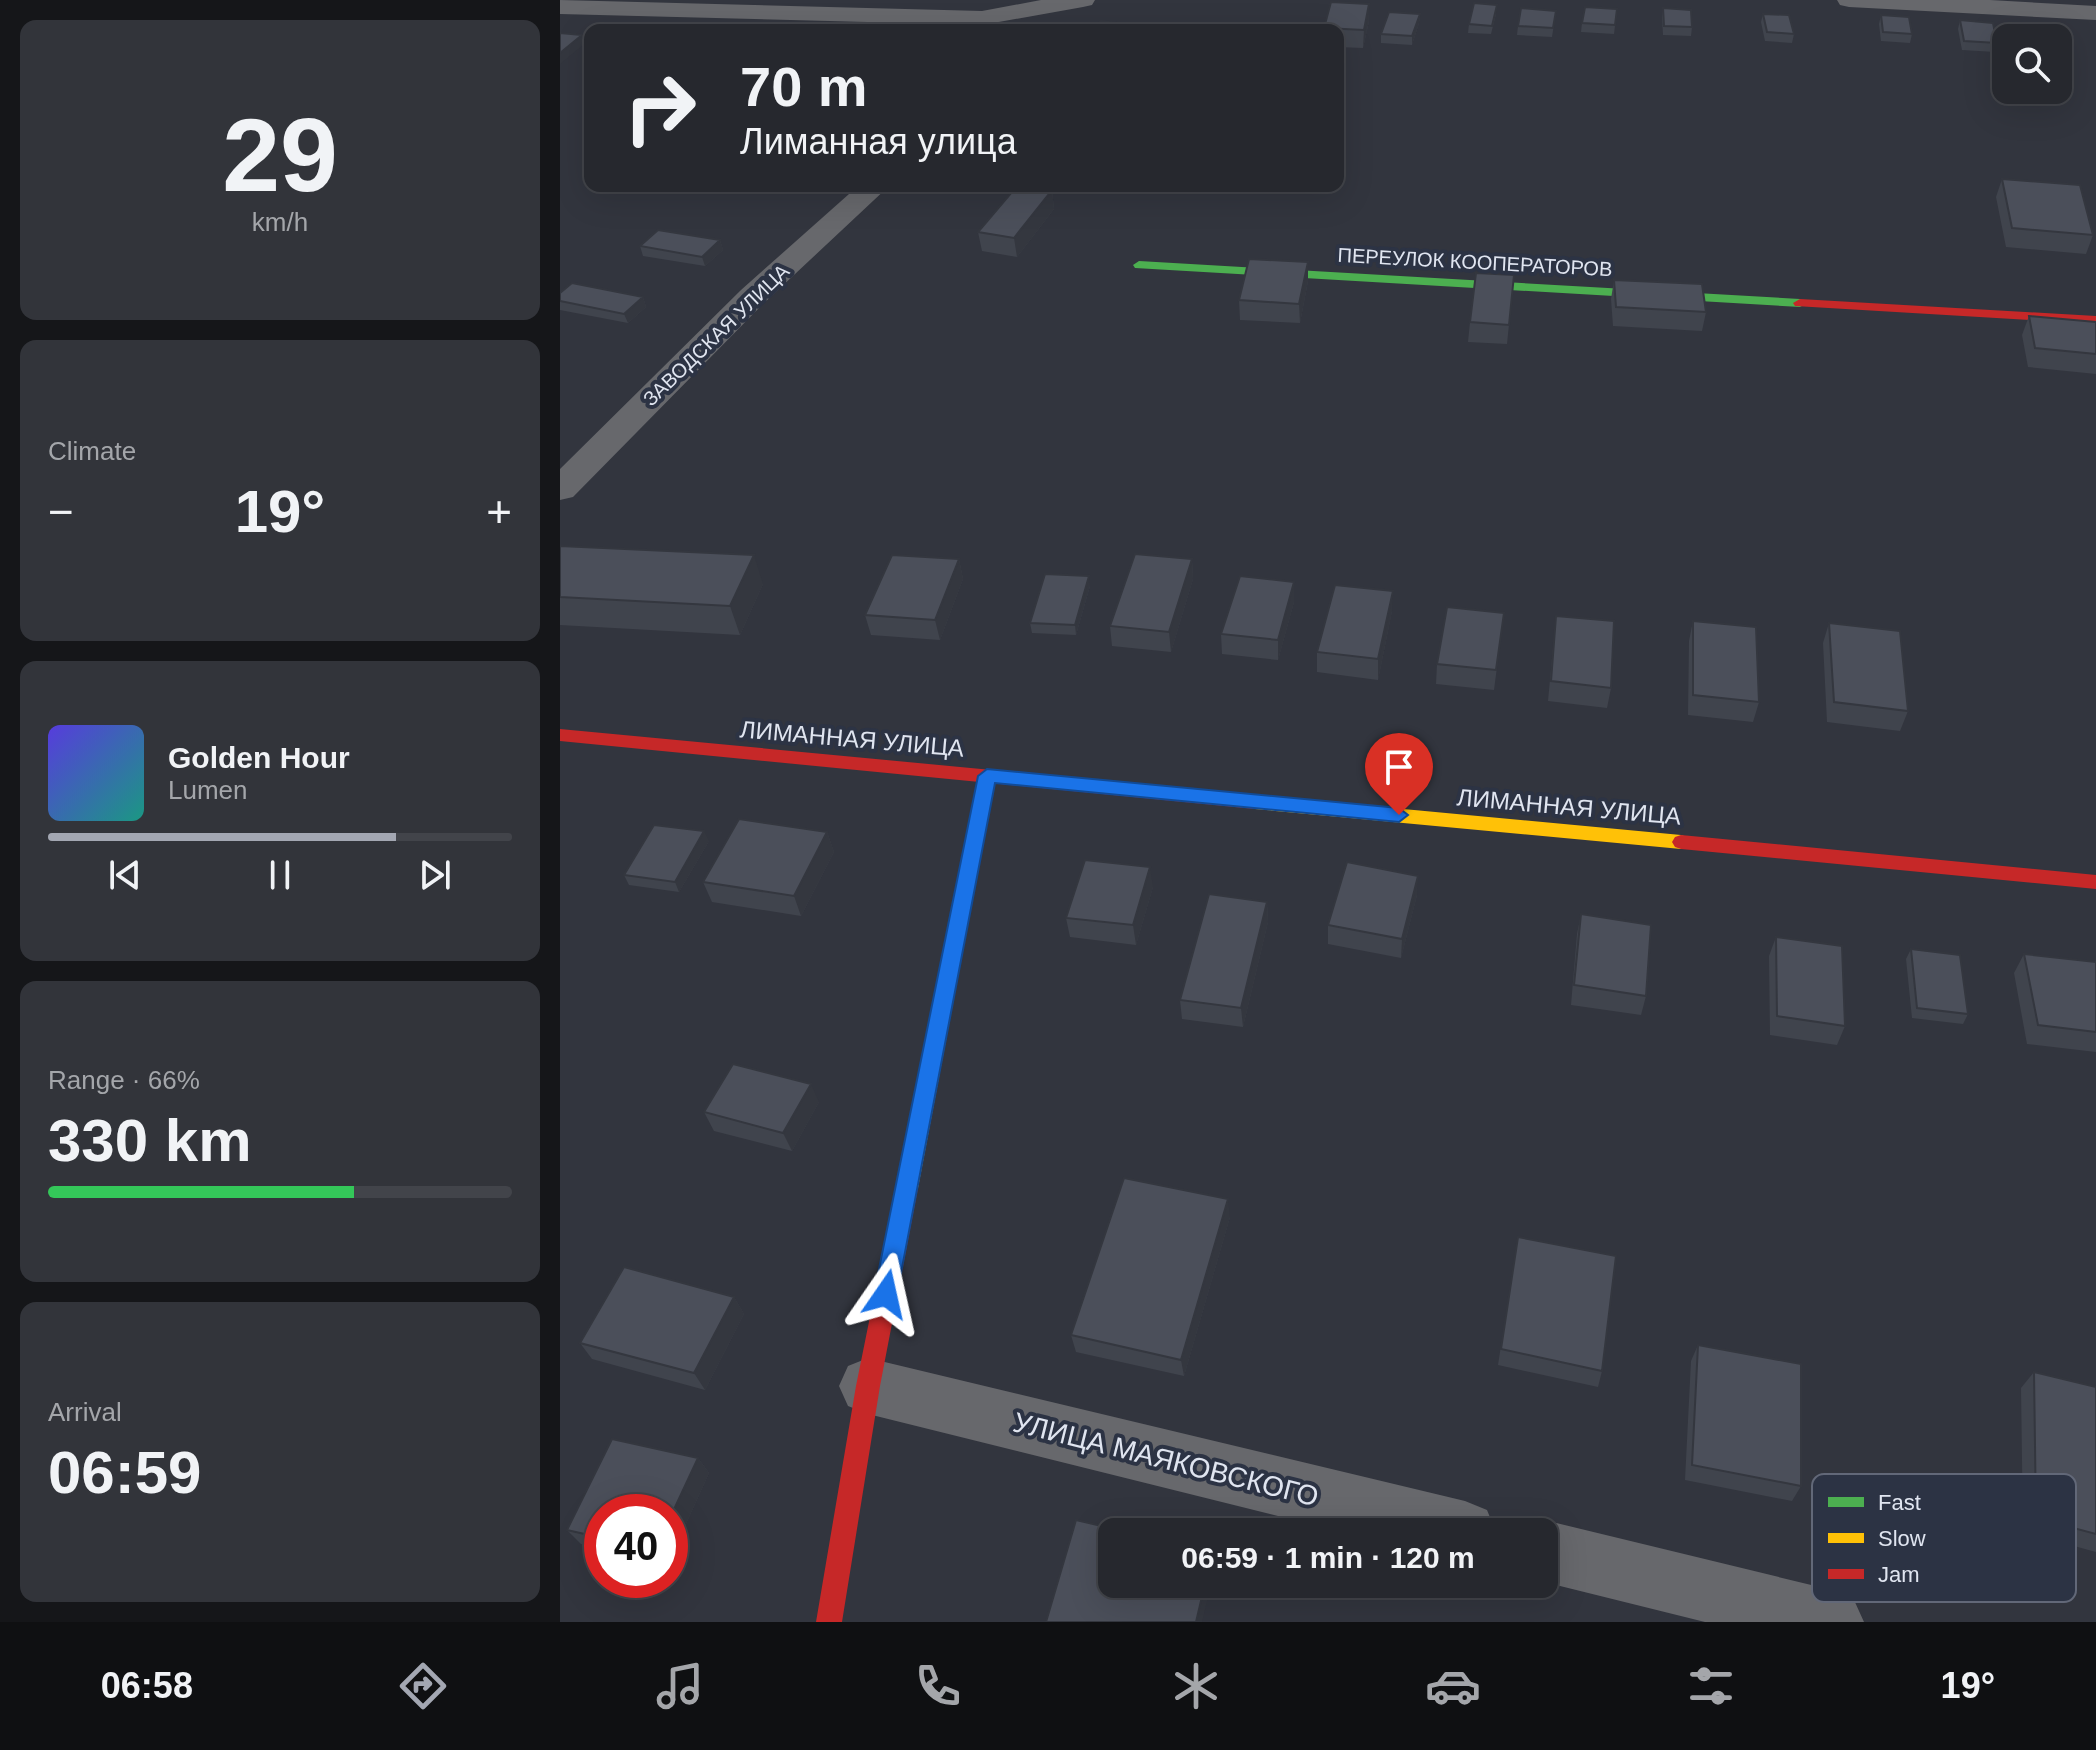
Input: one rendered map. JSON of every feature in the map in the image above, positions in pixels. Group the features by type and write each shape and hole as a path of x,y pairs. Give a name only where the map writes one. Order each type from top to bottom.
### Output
{"street":[{"path":"560,7 982,18 1083,0"},
{"path":"1056,24 1083,0"},
{"path":"1849,0 2096,13"},
{"name":"ЗАВОДСКАЯ УЛИЦА","path":"560,489 752,297 868,192"},
{"name":"ПЕРЕУЛОК КООПЕРАТОРОВ","path":"1139,265 2096,320"},
{"name":"ЛИМАННАЯ УЛИЦА","path":"560,735 2096,882"},
{"path":"829,1622 868,1386 987,776"},
{"name":"УЛИЦА МАЯКОВСКОГО","path":"868,1386 1408,1518"},
{"path":"1558,1554 1832,1622"}],"building":[{"path":"1331,2 1369,4 1364,30 1344,29 1344,24 1325,24"},
{"path":"1474,3 1497,5 1492,26 1469,24"},
{"path":"1585,7 1617,9 1615,25 1582,23"},
{"path":"1521,8 1556,11 1553,28 1518,26"},
{"path":"1663,8 1691,10 1692,27 1664,26"},
{"path":"1389,12 1420,14 1412,36 1381,34"},
{"path":"1763,14 1789,15 1794,34 1767,32"},
{"path":"1881,15 1909,17 1912,34 1883,32"},
{"path":"1960,20 1993,23 1992,43 1964,41"},
{"path":"1101,21 1125,24 1098,24"},
{"path":"560,33 582,35 560,53"},
{"path":"2002,179 2080,185 2093,235 2012,228"},
{"path":"1012,192 1050,192 1014,238 978,232"},
{"path":"658,230 720,240 702,257 640,246"},
{"path":"1249,259 1308,262 1299,304 1239,300"},
{"path":"1476,273 1514,275 1509,325 1470,322"},
{"path":"1614,280 1702,284 1706,312 1616,307"},
{"path":"572,283 643,297 624,314 560,301 560,293"},
{"path":"2029,316 2096,322 2096,354 2035,348"},
{"path":"560,546 754,555 730,606 560,597"},
{"path":"1135,554 1192,559 1169,632 1110,626"},
{"path":"892,555 959,559 935,620 865,615"},
{"path":"1045,574 1089,576 1075,625 1030,623"},
{"path":"1240,576 1294,582 1278,640 1221,634"},
{"path":"1335,585 1393,591 1378,659 1317,652"},
{"path":"1447,607 1504,613 1496,670 1437,664"},
{"path":"1556,616 1614,621 1611,688 1551,681"},
{"path":"1693,621 1756,627 1759,702 1693,695"},
{"path":"1829,623 1900,631 1908,711 1834,702"},
{"path":"739,819 827,832 794,896 703,882"},
{"path":"654,825 704,831 675,882 624,875"},
{"path":"1085,860 1150,867 1133,925 1066,918"},
{"path":"1347,862 1418,876 1402,939 1328,925"},
{"path":"1209,894 1267,902 1241,1008 1180,1000"},
{"path":"1581,914 1651,925 1646,996 1574,985"},
{"path":"1776,937 1842,946 1845,1026 1777,1016"},
{"path":"1911,949 1960,955 1968,1014 1917,1008"},
{"path":"2024,954 2096,962 2096,1032 2038,1025"},
{"path":"733,1064 811,1084 783,1133 704,1112"},
{"path":"1124,1178 1228,1199 1181,1360 1071,1335"},
{"path":"1518,1237 1616,1256 1602,1371 1501,1349"},
{"path":"624,1267 734,1297 694,1373 580,1343"},
{"path":"1698,1345 1801,1364 1801,1486 1692,1465"},
{"path":"2034,1372 2096,1387 2096,1534 2076,1529 2076,1474 2035,1474"},
{"path":"612,1439 698,1458 681,1494 585,1494"},
{"path":"584,1496 584,1534 567,1530"},
{"path":"1076,1520 1098,1525 1098,1598 1202,1598 1196,1622 1046,1622"}],"traffic: fast":[{"path":"1139,265 1800,303"}],"traffic: slow":[{"path":"907,1188 987,776"},
{"path":"1255,802 1681,842"}],"traffic: jam":[{"path":"1800,303 2096,320"},
{"path":"560,735 1255,802"},
{"path":"1681,842 2096,882"},
{"path":"829,1622 868,1386 907,1188"}],"route":[{"path":"886,1294 987,776 1399,815"}]}
